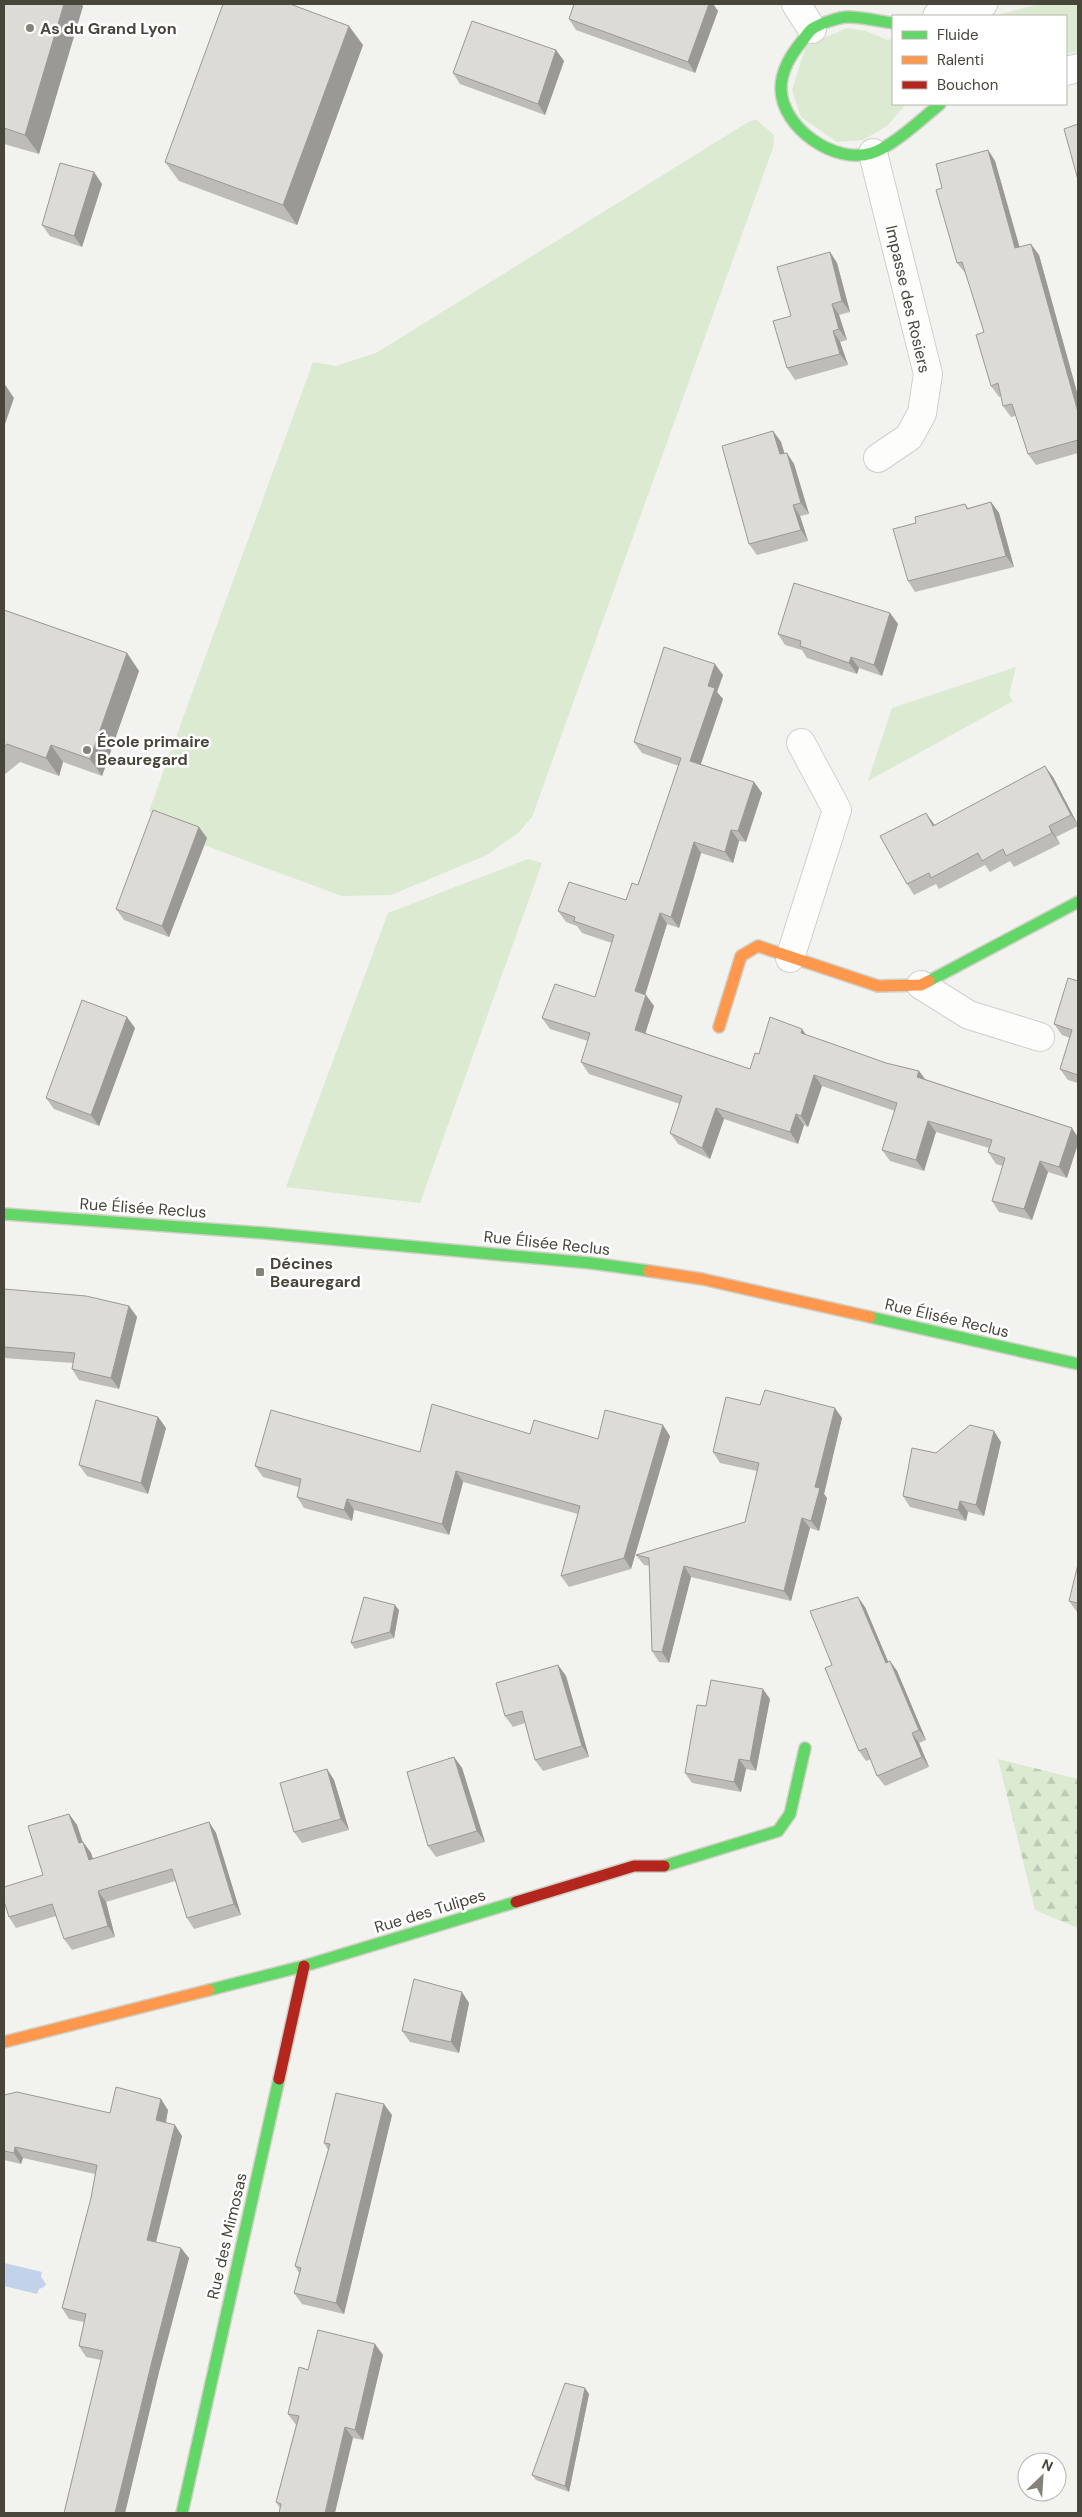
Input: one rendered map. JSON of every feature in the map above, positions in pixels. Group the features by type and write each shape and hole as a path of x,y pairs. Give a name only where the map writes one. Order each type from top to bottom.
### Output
{"street":[{"path":"796,4 812,29"},
{"path":"941,15 983,4"},
{"path":"892,23 846,17 812,29 790,56 783,73 781,90 788,114 800,132 832,151 857,156 873,153 903,134 939,105"},
{"name":"Impasse des Rosiers","path":"873,153 928,374 922,413 909,437 878,458"},
{"path":"790,958 837,810 801,743"},
{"path":"719,1027 741,956 758,946 878,986 922,985 1078,902"},
{"path":"922,985 969,1015 1040,1037"},
{"name":"Rue Élisée Reclus","path":"4,1214 264,1233 590,1263 702,1279 1078,1364"},
{"name":"Rue des Tulipes","path":"4,2042 304,1966 634,1866 669,1866 778,1831 790,1814 805,1748"},
{"name":"Rue des Mimosas","path":"182,2513 304,1966"}],"green space":[{"path":"1039,4 1078,4 1078,51 1067,54 1067,15 998,15"},
{"path":"847,28 866,31 887,40 892,39 892,105 905,105 887,126 863,140 837,142 801,117 792,90 806,46"},
{"path":"757,120 774,135 773,148 532,817 518,833 487,855 391,895 342,896 204,845 207,838 160,821 149,811 313,362 336,366 376,353 750,121"},
{"path":"1016,667 1009,695 1013,701 868,781 892,708"},
{"path":"528,859 542,863 420,1203 286,1187 388,913"},
{"path":"998,1759 1078,1779 1078,1928 1035,1910"}],"water":[{"path":"4,2263 42,2272 41,2277 46,2284 39,2289 37,2294 4,2286"}],"building":[{"path":"4,4 64,4 25,135 4,128"},
{"path":"223,4 290,4 349,26 283,205 165,162"},
{"path":"574,4 709,4 688,62 569,19"},
{"path":"472,21 556,50 538,104 453,73"},
{"path":"1078,124 1078,180 1064,129"},
{"path":"988,150 1015,248 1031,244 1078,412 1078,440 1028,454 1012,404 1003,406 998,383 991,386 976,335 984,332 962,262 957,263 936,190 942,188 936,164"},
{"path":"60,163 94,172 74,236 42,225"},
{"path":"830,252 842,301 832,304 839,329 833,331 840,354 787,368 773,321 791,316 777,267"},
{"path":"773,431 780,454 787,453 801,503 793,505 801,530 749,544 722,446"},
{"path":"991,502 1006,556 908,581 893,529 916,523 915,517 965,504 967,509"},
{"path":"794,583 890,613 874,665 851,657 849,663 800,646 801,641 778,634"},
{"path":"4,610 127,653 90,759 51,745 46,758 7,744 4,747"},
{"path":"664,647 715,664 708,686 715,688 690,761 754,782 738,831 731,830 725,852 694,842 671,917 660,913 635,991 646,995 635,1030 750,1069 755,1053 759,1054 770,1017 802,1029 801,1033 886,1063 919,1071 917,1077 1072,1128 1059,1167 1040,1161 1024,1209 992,1201 1005,1158 988,1152 992,1140 928,1121 916,1160 882,1150 897,1103 814,1075 801,1116 796,1114 790,1132 716,1108 702,1148 670,1133 682,1096 581,1062 590,1033 542,1018 555,984 595,997 614,935 574,921 575,917 558,911 569,882 626,900 632,883 638,885 681,758 634,742"},
{"path":"1045,766 1071,815 1049,826 1052,833 1006,856 1003,849 982,861 978,853 931,878 929,873 907,884 880,836 926,813 933,826"},
{"path":"153,810 199,827 162,926 116,909"},
{"path":"1068,978 1078,981 1078,1075 1060,1069 1072,1030 1054,1024"},
{"path":"82,1000 127,1017 91,1115 46,1098"},
{"path":"4,1289 86,1296 129,1306 111,1378 72,1369 75,1353 4,1347"},
{"path":"765,1390 835,1408 815,1487 820,1488 811,1521 802,1518 784,1591 684,1566 662,1652 652,1651 649,1558 636,1555 745,1522 759,1463 713,1452 726,1397 760,1405"},
{"path":"96,1400 158,1417 141,1483 79,1465"},
{"path":"432,1404 530,1434 534,1420 598,1439 605,1410 663,1425 624,1558 561,1576 580,1506 456,1471 442,1524 347,1499 344,1510 297,1497 301,1479 255,1466 271,1410 420,1452"},
{"path":"970,1425 994,1431 976,1505 960,1501 958,1510 903,1496 912,1448 936,1453"},
{"path":"1078,1564 1078,1603 1069,1601"},
{"path":"364,1597 395,1605 390,1632 351,1643"},
{"path":"858,1597 886,1663 890,1661 919,1730 912,1733 922,1757 877,1776 866,1748 859,1751 825,1668 832,1665 810,1611"},
{"path":"558,1665 582,1746 535,1760 522,1711 505,1716 496,1683"},
{"path":"711,1680 763,1689 750,1761 739,1759 734,1782 685,1773 697,1705 706,1706"},
{"path":"454,1757 477,1831 428,1846 407,1772"},
{"path":"327,1769 341,1819 294,1832 280,1783"},
{"path":"69,1814 79,1843 83,1842 89,1860 209,1822 234,1904 187,1918 172,1869 98,1891 108,1926 64,1939 52,1904 9,1917 4,1901 4,1887 43,1875 28,1826"},
{"path":"414,1979 462,1992 451,2042 402,2031"},
{"path":"116,2087 161,2099 156,2120 175,2125 147,2240 181,2248 115,2513 64,2513 103,2351 79,2346 86,2314 62,2308 91,2198 97,2165 15,2147 14,2153 4,2151 4,2095 17,2092 110,2113"},
{"path":"336,2093 384,2104 336,2303 294,2293 301,2268 295,2266 330,2144 324,2143"},
{"path":"318,2330 375,2344 355,2430 345,2427 325,2513 279,2513 281,2504 276,2502 299,2416 288,2414 299,2367 308,2370"},
{"path":"565,2383 585,2388 565,2486 532,2475"}],"traffic: fast":[{"path":"892,23 844,17 834,19 811,30 791,57 781,82 784,103 790,117 800,130 827,148 842,154 858,155 872,153 889,145 939,105"},
{"path":"929,981 1078,902"},
{"path":"4,1214 264,1233 590,1263 649,1271"},
{"path":"870,1317 1078,1364"},
{"path":"664,1866 778,1831 790,1814 805,1748"},
{"path":"209,1990 304,1966 516,1902"},
{"path":"182,2513 279,2079"}],"traffic: slow":[{"path":"719,1027 741,956 758,946 878,986 921,985 929,981"},
{"path":"649,1271 702,1279 870,1317"},
{"path":"4,2042 209,1990"}],"traffic: jam":[{"path":"516,1902 634,1866 664,1866"},
{"path":"279,2079 304,1966"}],"place":[{"name":"As du Grand Lyon","path":"30,28"},
{"name":"École primaire Beauregard","path":"87,750"},
{"name":"Décines Beauregard","path":"260,1272"}]}
